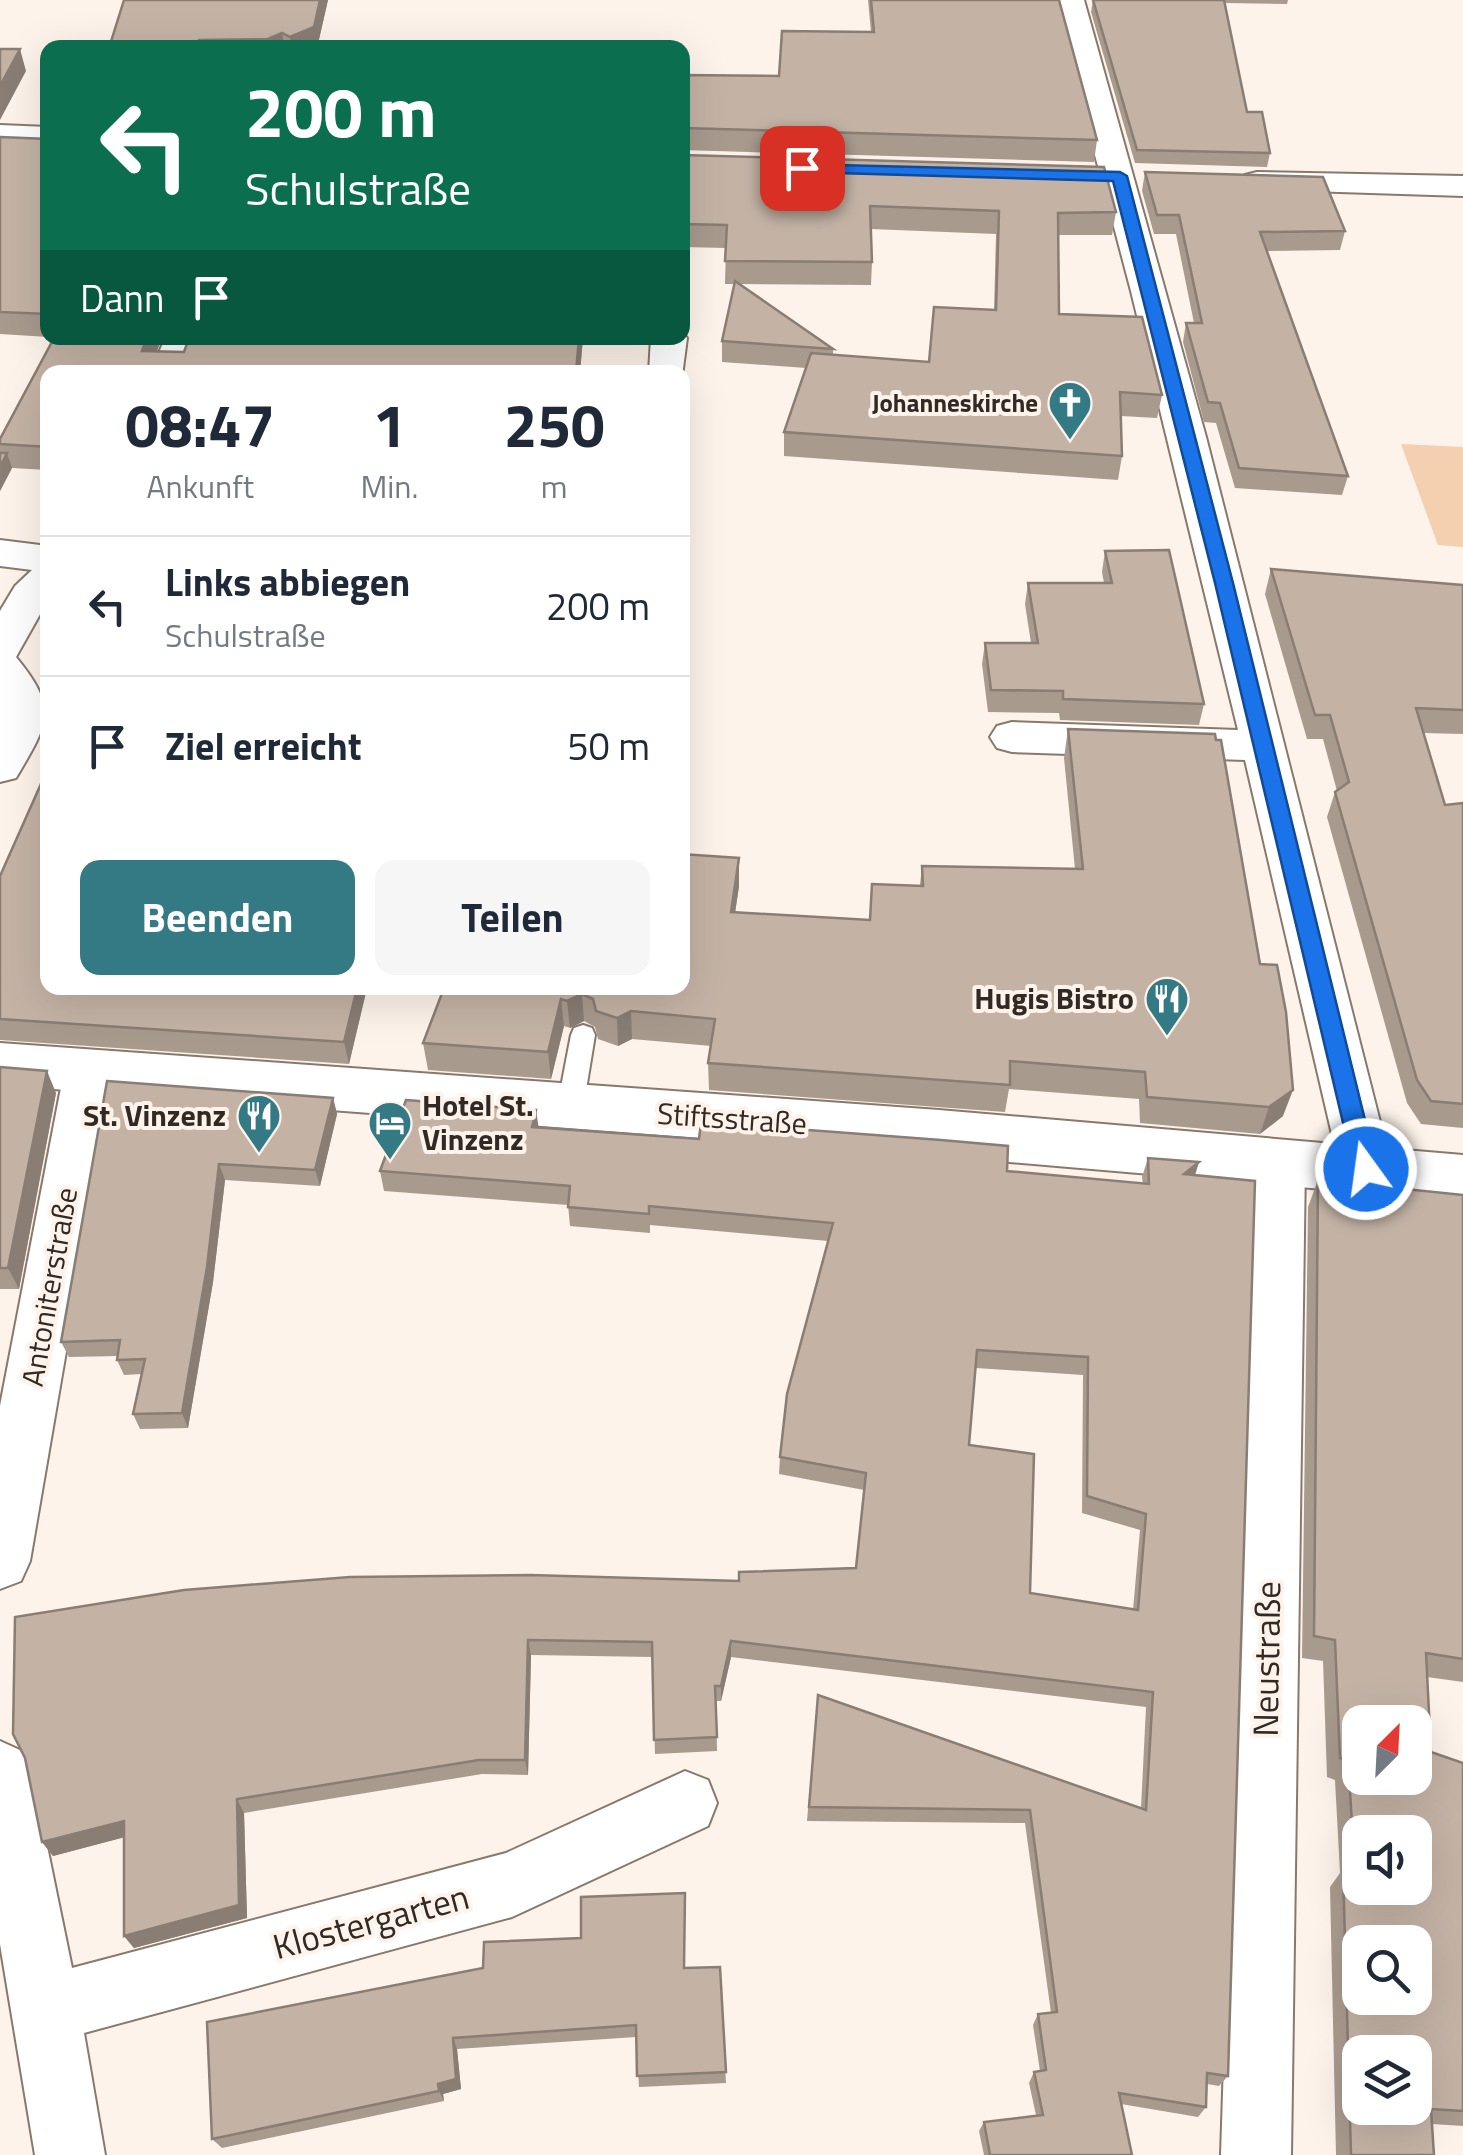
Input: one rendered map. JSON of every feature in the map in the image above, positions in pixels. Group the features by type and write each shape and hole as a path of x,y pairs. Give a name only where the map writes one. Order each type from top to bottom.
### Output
{"street":[{"path":"1069,0 1119,176 1366,1169"},
{"path":"0,135 40,137"},
{"path":"1217,180 1463,186"},
{"path":"0,553 40,558"},
{"path":"0,649 30,595 40,585"},
{"path":"0,666 37,709 0,767"},
{"path":"1012,737 1263,746"},
{"name":"Stiftsstraße","path":"0,1064 1463,1178"},
{"name":"Antoniterstraße","path":"0,1561 88,1072"},
{"name":"Neustraße","path":"1256,2155 1279,1162"},
{"path":"0,1773 70,2155"},
{"name":"Klostergarten","path":"46,2009 512,1884 685,1802"}],"lane":[{"path":"570,1108 582,1035"}],"shaded area":[{"path":"1401,444 1463,447 1463,547 1438,545"}],"building":[{"path":"124,0 320,0 314,27 290,37 282,33 268,39 112,40"},
{"path":"871,0 1059,0 1097,140 690,128 690,75 779,76 782,31 874,32"},
{"path":"1093,0 1224,0 1247,112 1262,112 1270,153 1137,150"},
{"path":"0,49 20,49 0,86"},
{"path":"0,137 40,139 40,314 0,312"},
{"path":"690,155 1104,167 1116,212 1058,213 1059,314 1142,317 1162,395 1120,392 1122,456 784,432 811,353 929,362 934,307 996,310 999,211 870,206 872,262 725,261 727,225 690,224"},
{"path":"1145,172 1323,177 1345,231 1260,232 1348,476 1239,468 1220,403 1208,402 1186,323 1202,323 1179,215 1157,215"},
{"path":"735,281 833,349 722,341"},
{"path":"50,345 144,345 142,351 184,352 186,345 578,345 577,365 40,365 40,446 0,444 0,439"},
{"path":"1169,550 1204,704 1063,699 1063,691 991,690 985,643 1038,643 1028,583 1112,583 1105,551"},
{"path":"1271,569 1463,585 1463,710 1416,708 1445,805 1463,803 1463,1104 1431,1101 1417,1080 1335,792 1349,782 1330,715 1315,715"},
{"path":"1068,729 1215,734 1216,740 1221,740 1260,964 1277,965 1293,1090 1269,1107 1147,1097 1145,1072 1010,1061 1010,1085 708,1063 715,1019 631,1011 617,1018 596,1011 593,999 584,995 690,995 690,855 739,858 731,912 870,920 872,884 923,886 922,866 1083,869"},
{"path":"40,786 40,995 355,995 344,1042 0,1019 0,876"},
{"path":"441,995 580,995 567,1001 561,999 548,1052 423,1043"},
{"path":"0,1067 47,1071 8,1268 0,1268"},
{"path":"107,1081 333,1098 315,1170 219,1164 207,1267 182,1413 133,1414 145,1359 117,1360 120,1340 61,1342"},
{"path":"406,1100 536,1110 532,1127 699,1139 701,1122 1008,1146 1007,1171 1149,1184 1148,1158 1199,1162 1184,1174 1255,1181 1228,2076 1207,2073 1206,2107 1119,2093 1132,2155 990,2155 984,2122 1043,2115 1034,2072 1046,2070 1038,2014 1057,2012 1030,1810 809,1807 818,1695 1146,1810 1153,1692 731,1641 721,1686 715,1686 717,1737 654,1740 652,1642 528,1640 525,1760 479,1760 237,1799 239,1905 124,1936 124,1821 42,1842 25,1758 13,1734 15,1617 184,1590 350,1577 530,1575 739,1581 739,1572 856,1568 866,1473 780,1457 787,1394 833,1223 649,1206 649,1214 568,1207 570,1186 380,1171","holes":["977,1350 1088,1357 1087,1496 1146,1514 1138,1610 1030,1593 1034,1454 969,1445"]},
{"path":"1318,1180 1463,1195 1463,1659 1426,1653 1429,1705 1342,1705 1342,1758 1335,1640 1314,1636"},
{"path":"1432,1752 1463,1763 1463,2111 1432,2109 1432,2035 1348,2035 1347,2015 1432,2015 1432,1925 1345,1925 1344,1905 1432,1905 1432,1815 1351,1815 1350,1795 1432,1795"},
{"path":"685,1893 684,1968 720,1967 726,2072 637,2076 636,2025 453,2038 456,2079 438,2084 439,2091 212,2139 207,2022 483,1968 484,1942 581,1938 581,1897"},
{"path":"1432,2124 1434,2155 1351,2155 1350,2125"}],"place":[{"name":"Johanneskirche","path":"1070,441"},
{"name":"Hugis Bistro","path":"1167,1037"},
{"name":"St. Vinzenz","path":"259,1154"},
{"name":"Hotel St. Vinzenz","path":"390,1161"}],"route":[{"path":"802,168 1120,176 1224,583 1366,1169"}]}
